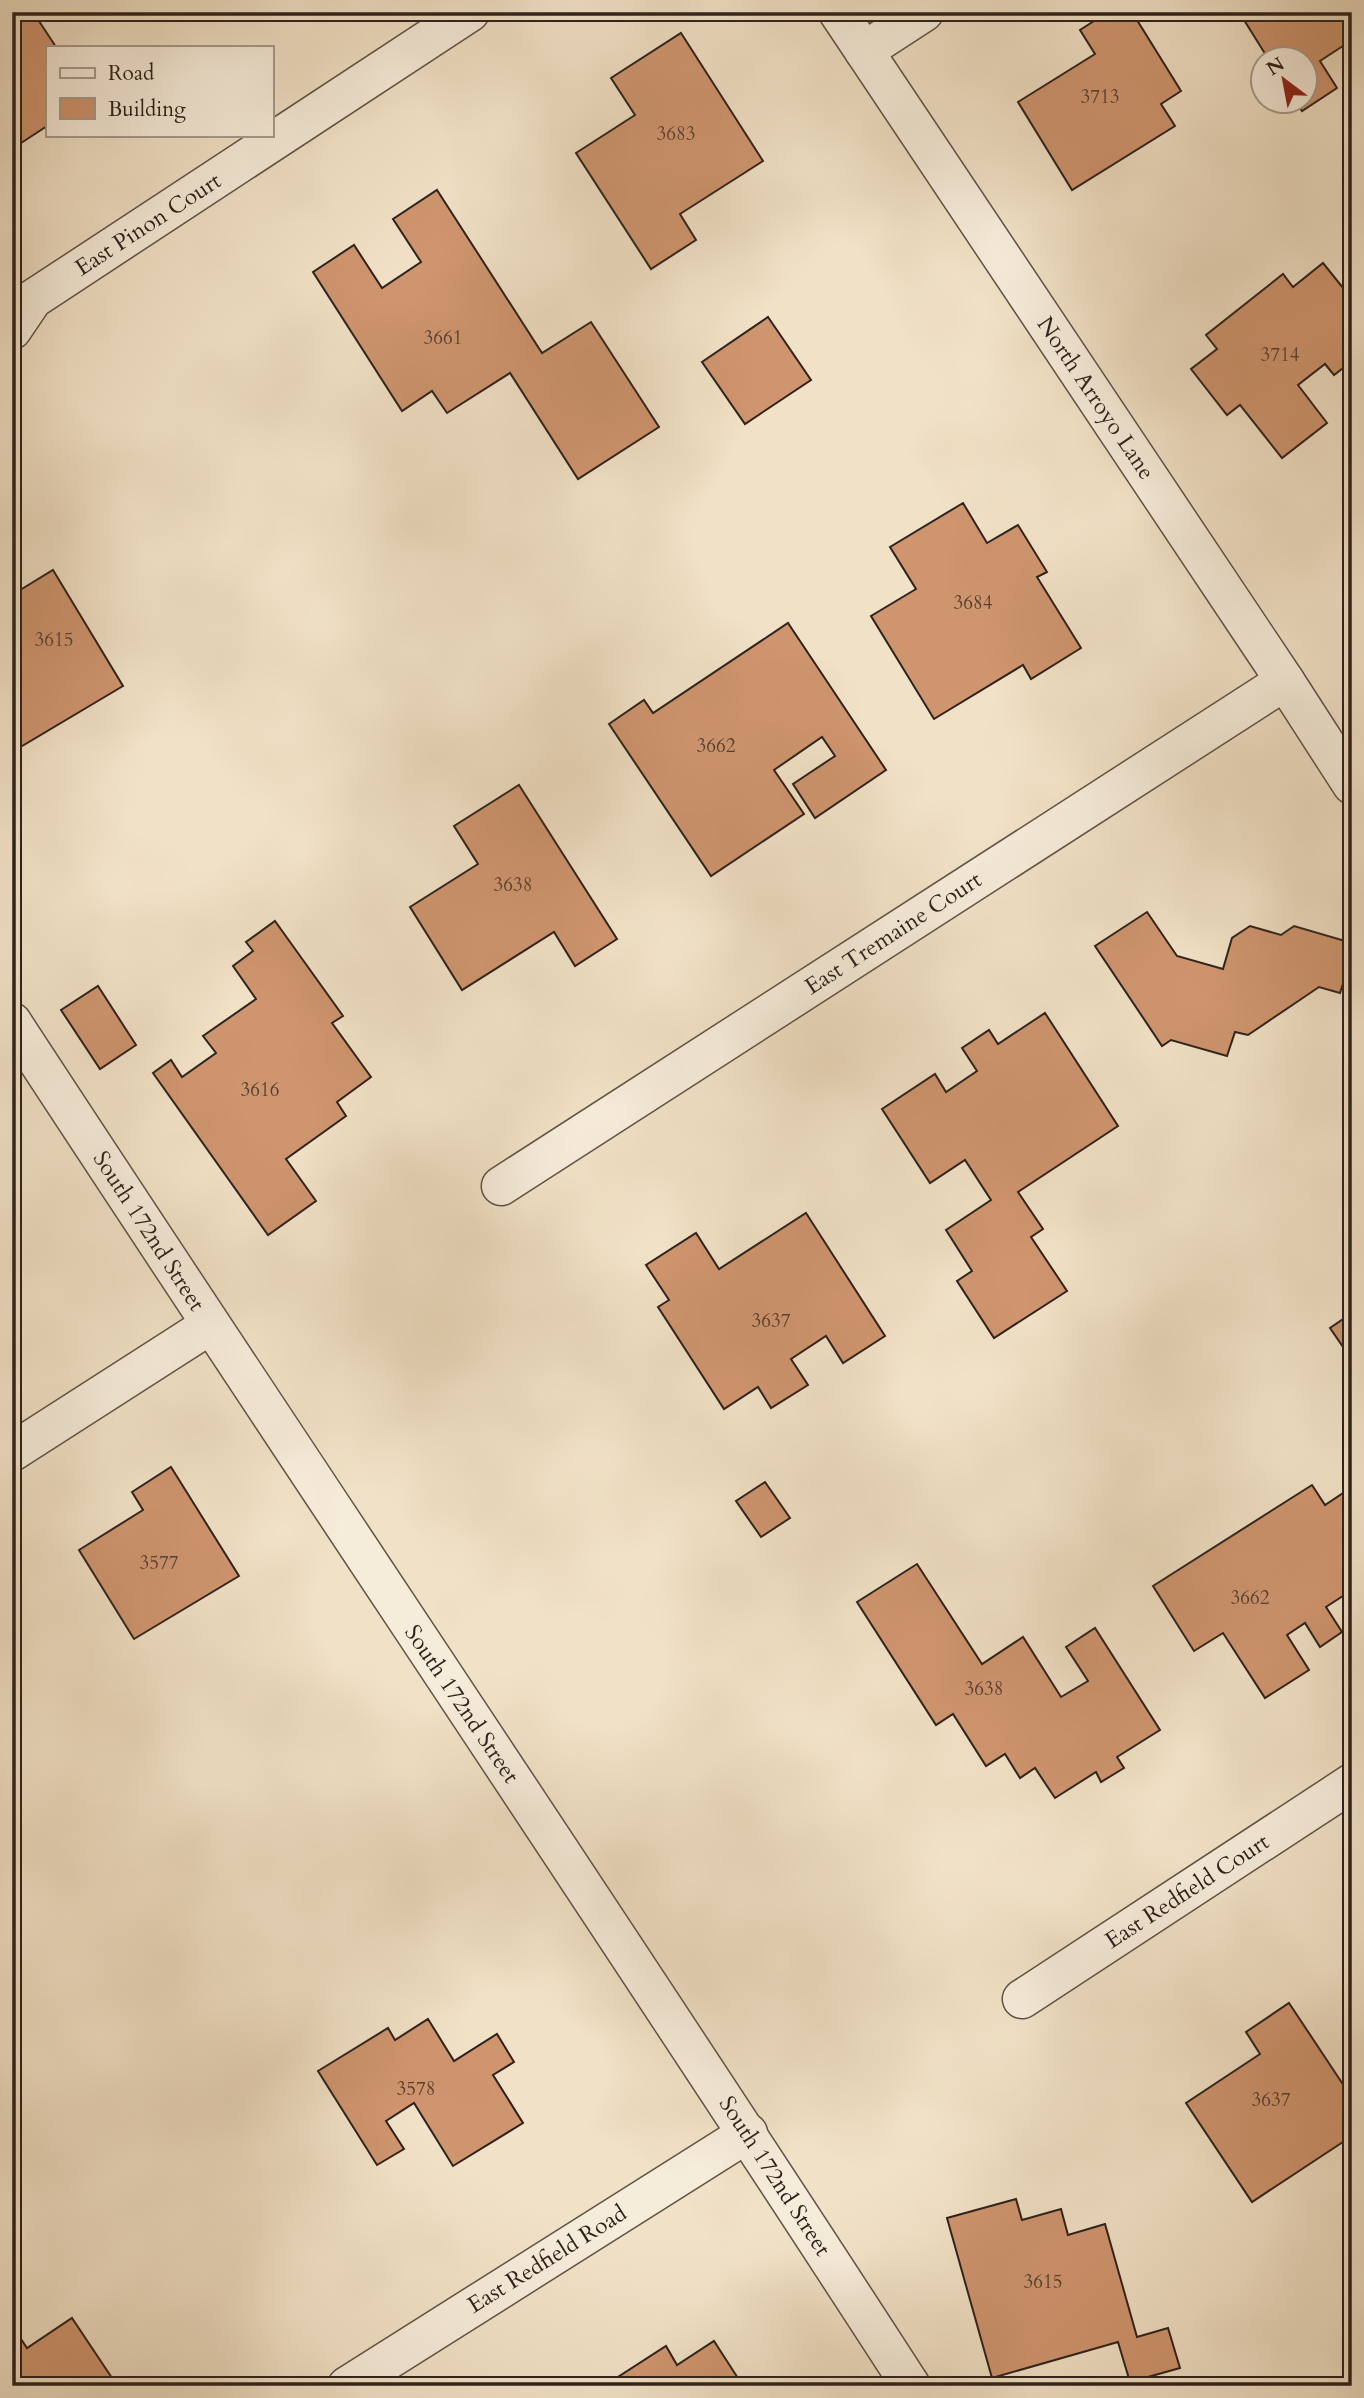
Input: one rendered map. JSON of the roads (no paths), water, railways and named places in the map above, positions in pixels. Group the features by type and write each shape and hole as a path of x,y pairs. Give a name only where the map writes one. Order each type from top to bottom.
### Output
{"street":[{"name":"East Pinon Court","path":"12,330 33,299 470,12"},
{"name":"North Arroyo Lane","path":"838,12 1352,785"},
{"path":"864,51 924,12"},
{"name":"East Tremaine Court","path":"500,1186 1285,681"},
{"name":"South 172nd Street","path":"12,1022 210,1325 748,2133 911,2386"},
{"path":"12,1452 210,1325"},
{"name":"East Redfield Court","path":"1022,2000 1352,1783"},
{"name":"East Redfield Road","path":"347,2386 748,2133"}]}
